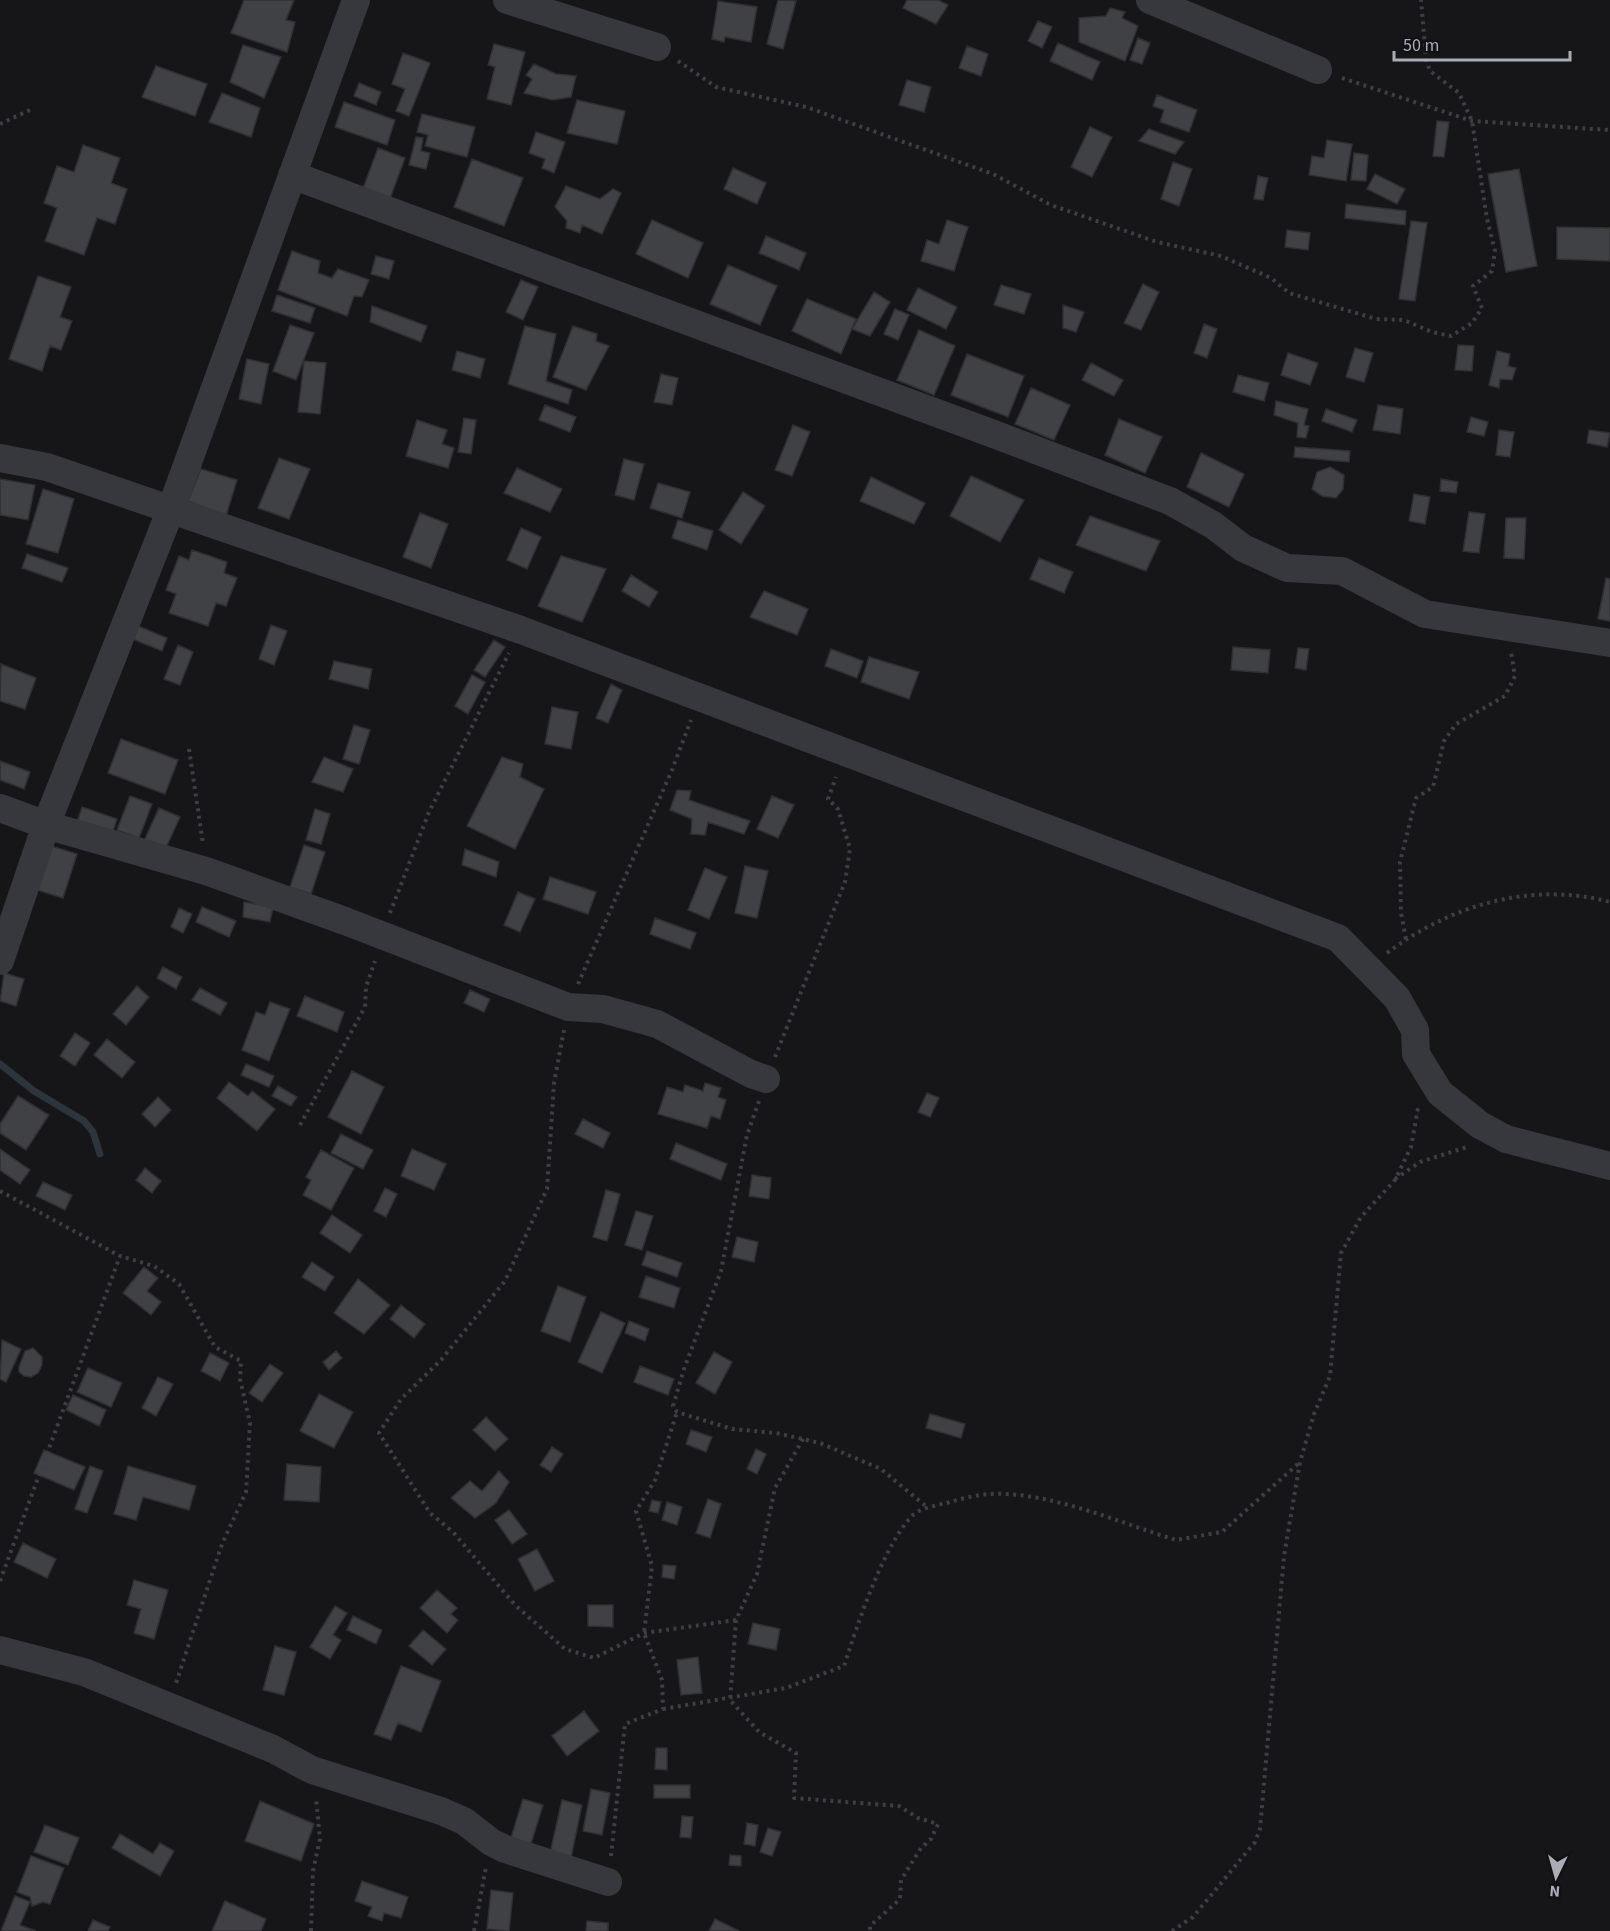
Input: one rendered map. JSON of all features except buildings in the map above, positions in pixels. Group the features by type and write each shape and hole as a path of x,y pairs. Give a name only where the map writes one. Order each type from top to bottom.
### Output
{"street":[{"path":"0,961 46,825 171,509 356,0"},
{"path":"507,0 657,47"},
{"path":"1150,0 1318,70"},
{"path":"292,175 1170,501 1213,525 1243,548 1287,568 1342,571 1420,612 1610,643"},
{"path":"0,458 47,467 522,630 1338,938 1397,998 1415,1030 1416,1054 1440,1092 1480,1125 1506,1139 1610,1166"},
{"path":"0,808 46,825 206,871 568,1007 603,1009 657,1024 751,1074 766,1079"},
{"path":"0,1650 84,1672 273,1749 312,1770 441,1811 465,1821 490,1842 608,1882"}],"path":[{"path":"657,47 716,87 817,111 993,174 1051,206 1157,242 1221,256 1271,278 1289,293 1376,319 1404,320 1431,332 1451,336 1472,323 1482,308 1473,286 1491,271 1495,250 1487,219 1472,122 1459,93 1430,70 1426,59 1421,0"},
{"path":"1318,70 1472,122 1610,130"},
{"path":"0,124 32,109"},
{"path":"1406,939 1401,913 1400,862 1416,798 1433,787 1444,741 1456,724 1505,696 1515,676 1511,652 1499,626"},
{"path":"300,1125 365,1007 366,987 399,885 429,812 479,708 522,630"},
{"path":"699,697 672,770 568,1007 554,1083 547,1189 505,1281 441,1360 401,1399 379,1433 430,1513 453,1532 515,1605 565,1649 594,1658 644,1633 736,1620"},
{"path":"189,749 206,871"},
{"path":"845,752 828,799 838,809 850,849 845,882 766,1079 747,1135 721,1271 684,1369 673,1406 677,1412 732,1429 776,1433 820,1443 880,1470 928,1508"},
{"path":"1367,968 1424,927 1468,907 1524,896 1582,894 1610,902"},
{"path":"1395,1180 1417,1126 1420,1097"},
{"path":"1172,1931 1193,1917 1255,1842 1260,1828 1284,1556 1300,1462 1314,1414 1330,1376 1341,1253 1362,1217 1395,1180 1420,1162 1465,1147 1506,1139"},
{"path":"0,1191 120,1256 154,1266 179,1284 215,1347 241,1361 240,1379 250,1423 246,1492 222,1544 169,1706"},
{"path":"0,1581 120,1256"},
{"path":"663,1709 662,1680 644,1633 651,1566 636,1511 655,1480 677,1412"},
{"path":"803,1439 776,1488 757,1574 736,1620 730,1700 759,1732 796,1754 794,1798 899,1806 918,1818 938,1824 931,1839 921,1848 901,1880 900,1899 870,1926 870,1931"},
{"path":"608,1882 625,1724 663,1709 730,1700 786,1688 844,1666 860,1617 887,1554 912,1516 928,1508 990,1494 1058,1503 1176,1540 1196,1539 1222,1532 1300,1462"},
{"path":"311,1931 313,1871 320,1839 312,1770"},
{"path":"474,1931 490,1842"}],"waterway":[{"path":"0,1064 34,1091 84,1121 93,1132 100,1154"}]}
